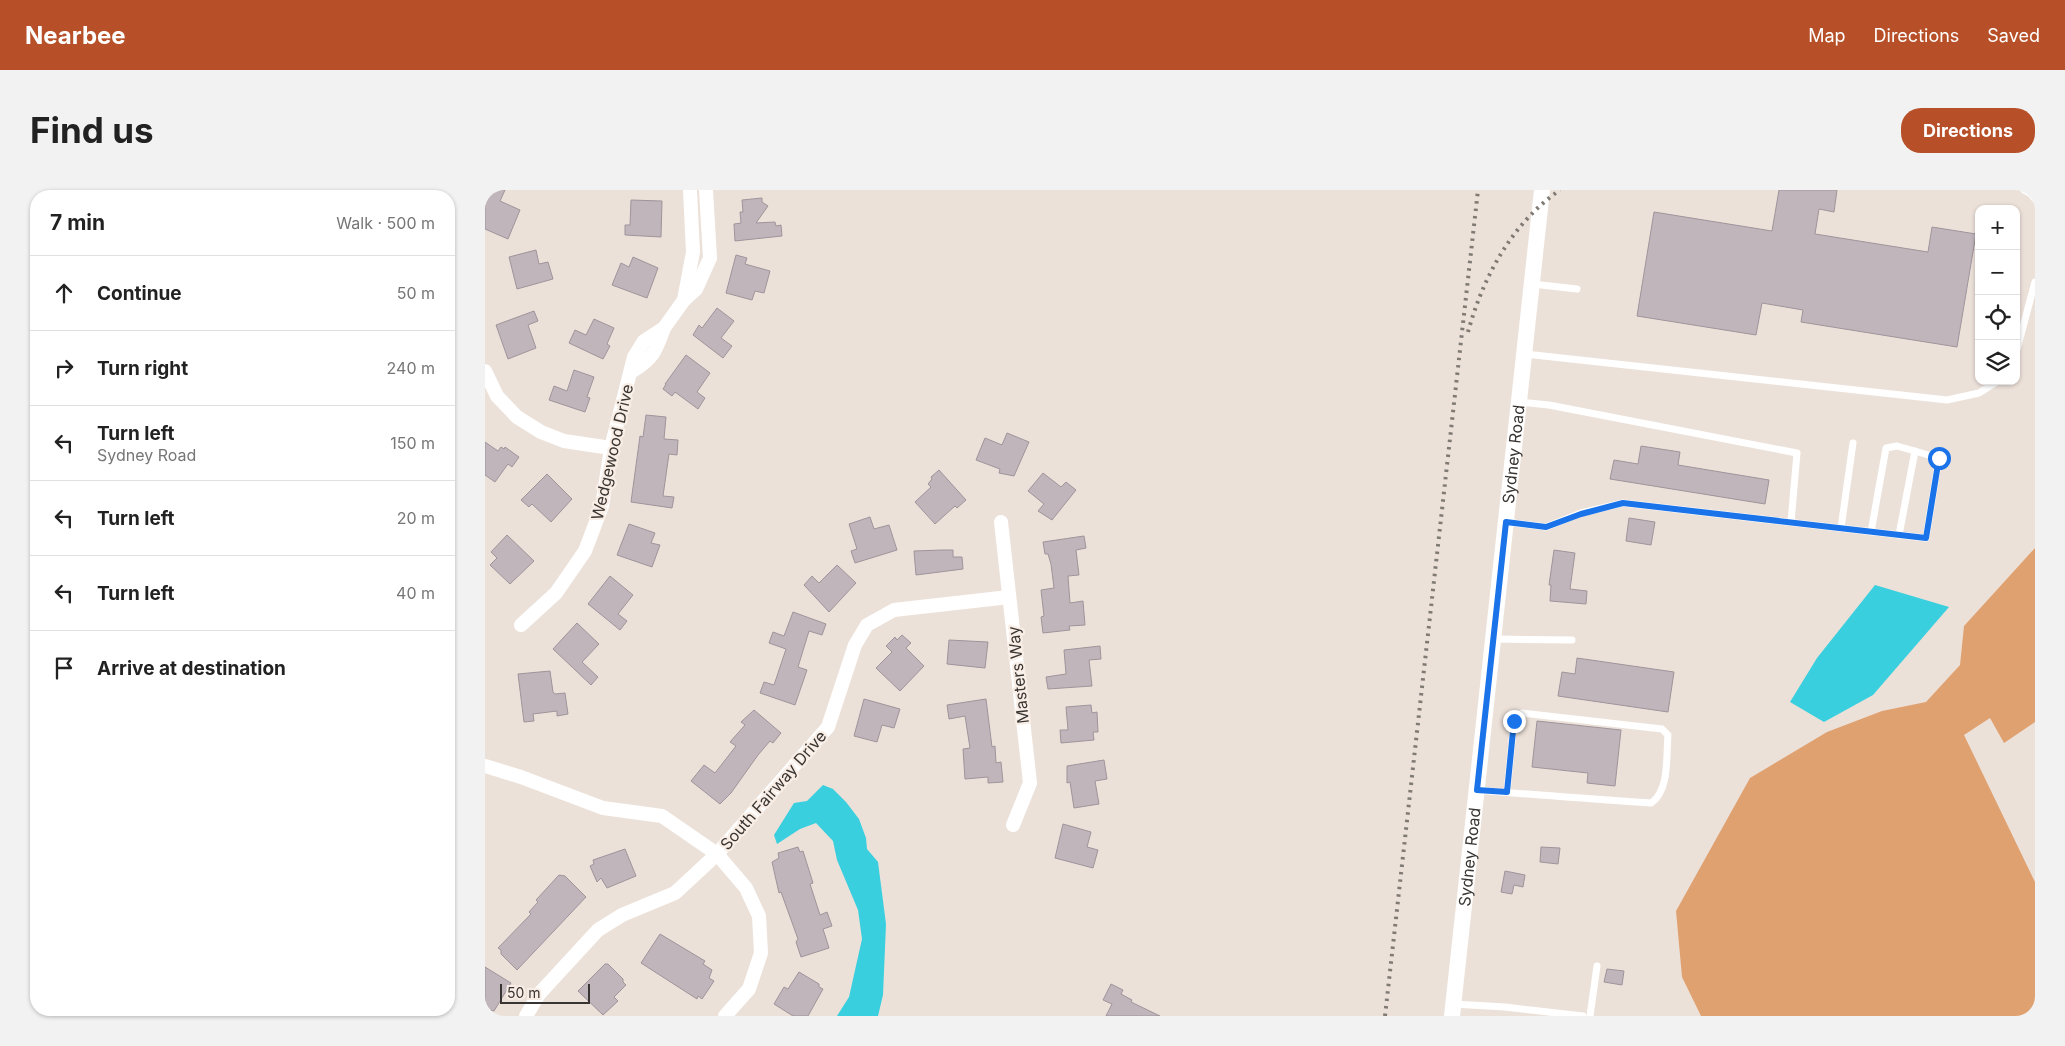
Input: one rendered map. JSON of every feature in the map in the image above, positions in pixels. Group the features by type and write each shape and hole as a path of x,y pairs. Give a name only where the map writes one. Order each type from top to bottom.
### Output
{"street":[{"name":"Wedgewood Drive","path":"684,300 693,252 690,190"},
{"name":"Wedgewood Drive","path":"521,625 556,593 585,551 602,506 611,448 631,372 644,364 655,353 663,328 684,300 696,289 710,258 706,190"},
{"name":"Sydney Road","path":"1452,1010 1542,190"},
{"path":"485,371 497,396 517,416 541,432 564,441 611,448"},
{"name":"Masters Way","path":"1001,522 1030,783 1013,825"},
{"name":"South Fairway Drive","path":"526,1016 539,994 598,930 622,916 675,893 717,854 829,727 855,645 867,625 894,610 1009,597"},
{"path":"485,766 521,777 603,808 662,816 717,854 746,888 759,916 761,953 749,989 725,1016"}],"lane":[{"path":"2024,190 2035,199"},
{"path":"2020,340 2035,282"},
{"path":"1532,284 1577,290"},
{"path":"1524,354 1947,400 1979,393 1992,385"},
{"path":"1519,402 1549,405 1797,453 1791,522"},
{"path":"1841,528 1853,443"},
{"path":"1506,522 1546,527 1581,514 1623,503 1791,522 1871,532 1926,538 1939,458 1897,446 1886,448 1871,532"},
{"path":"1899,535 1915,451"},
{"path":"1493,639 1572,640"},
{"path":"1477,790 1651,803 1657,798 1661,790 1668,735 1662,729 1522,713 1515,717 1514,721 1507,792"},
{"path":"1589,1016 1597,966"},
{"path":"1452,1010 1505,1007 1583,1016"}],"shaded area":[{"path":"2035,548 2035,722 2004,743 1990,718 1964,735 2035,882 2035,1016 1701,1016 1682,977 1676,911 1750,778 1827,732 1882,711 1926,702 1960,665 1964,626"}],"water":[{"path":"1875,585 1949,607 1873,695 1824,722 1790,702 1817,658"},
{"path":"823,785 833,789 859,819 866,838 867,849 878,862 886,924 883,995 878,1016 837,1016 849,997 862,939 858,910 837,860 833,841 816,823 800,829 777,844 774,835 794,803 807,801"}],"building":[{"path":"487,190 505,190 500,201 520,210 508,239 485,229 485,196"},
{"path":"1779,190 1837,190 1834,212 1819,209 1815,234 1928,252 1932,227 1975,234 1957,347 1801,322 1803,310 1762,303 1756,335 1637,316 1654,212 1772,231"},
{"path":"762,198 762,202 768,206 756,223 775,222 776,226 781,225 782,236 735,241 734,224 741,223 740,212 743,212 742,200"},
{"path":"631,200 662,201 661,237 625,235 625,225 630,225"},
{"path":"536,250 539,264 548,262 553,279 517,289 509,257"},
{"path":"736,255 747,258 745,264 770,271 764,293 755,291 752,300 726,293"},
{"path":"633,257 658,268 647,298 612,285 621,263 629,267"},
{"path":"717,308 734,321 721,338 732,346 723,358 693,335 699,325 702,328"},
{"path":"534,311 538,321 528,325 536,348 508,359 496,325"},
{"path":"594,319 614,328 607,344 610,346 603,359 569,343 575,330 586,335"},
{"path":"686,355 710,373 697,392 705,398 698,409 675,392 672,396 663,389"},
{"path":"574,370 594,377 587,397 590,398 585,412 549,400 554,386 567,391"},
{"path":"646,415 666,417 664,439 678,440 677,455 669,454 663,496 674,497 672,508 631,502 640,436 643,437"},
{"path":"1007,433 1029,442 1014,476 999,473 1000,469 976,460 985,438 1002,445"},
{"path":"485,442 498,451 501,447 504,449 505,447 519,457 512,467 508,464 495,482 485,475"},
{"path":"1641,446 1680,452 1678,465 1769,480 1765,504 1610,479 1614,460 1638,464"},
{"path":"939,470 966,500 957,508 955,506 935,524 915,502 931,487 928,484 932,479 931,477"},
{"path":"1043,473 1061,487 1066,482 1076,490 1052,520 1038,511 1044,504 1028,491"},
{"path":"547,474 572,499 551,522 532,504 529,507 521,500"},
{"path":"870,517 874,529 889,525 897,550 855,563 851,551 857,549 849,524"},
{"path":"1629,518 1655,522 1651,545 1626,541"},
{"path":"629,524 655,533 651,543 660,545 652,567 617,555"},
{"path":"507,535 534,561 510,584 490,565 497,558 491,552"},
{"path":"1084,536 1086,548 1076,550 1079,575 1068,576 1070,603 1083,601 1085,625 1069,626 1070,630 1043,633 1041,617 1044,616 1041,590 1054,588 1051,564 1048,554 1045,554 1043,542"},
{"path":"953,550 953,557 962,557 963,569 916,575 914,551"},
{"path":"1554,550 1575,553 1570,589 1587,591 1586,604 1550,601 1551,585 1549,585"},
{"path":"837,565 856,583 829,612 804,585 812,576 819,583"},
{"path":"610,576 633,595 618,614 627,621 620,630 588,604"},
{"path":"793,612 826,624 822,635 809,631 798,667 807,670 795,705 760,693 764,682 774,685 786,649 769,643 773,632 784,636"},
{"path":"577,623 599,644 582,662 598,677 591,685 553,649"},
{"path":"902,635 911,643 906,648 924,666 900,691 876,668 892,652 886,646 895,637 897,640"},
{"path":"949,640 988,642 985,668 947,664"},
{"path":"1100,646 1101,659 1089,660 1092,686 1048,689 1046,677 1066,674 1064,650"},
{"path":"1577,658 1674,672 1668,712 1558,696 1562,672 1575,674"},
{"path":"550,671 553,692 555,694 565,693 568,714 557,716 557,711 533,714 534,721 524,722 518,674"},
{"path":"864,699 900,709 894,728 882,725 877,742 854,736"},
{"path":"986,699 992,747 995,746 996,763 1001,762 1003,782 988,783 988,777 965,779 963,749 970,748 965,716 949,719 947,705"},
{"path":"1091,705 1092,713 1097,712 1098,732 1093,732 1094,740 1061,743 1060,730 1068,730 1066,707"},
{"path":"754,710 781,733 773,743 770,741 731,793 720,804 691,781 704,765 715,773 736,746 730,742 745,725 741,722"},
{"path":"1537,721 1621,730 1615,786 1587,783 1588,773 1532,767"},
{"path":"1104,760 1107,779 1095,781 1099,804 1074,808 1070,782 1067,783 1067,766"},
{"path":"1063,824 1091,832 1087,847 1098,850 1093,868 1055,858"},
{"path":"798,847 800,852 803,851 813,883 810,884 820,915 827,912 832,926 823,929 829,948 801,957 796,942 798,939 781,892 779,893 772,862 779,858 778,853"},
{"path":"1541,847 1560,848 1558,864 1540,862"},
{"path":"625,849 636,876 607,888 601,878 597,882 590,866 594,864 593,860"},
{"path":"1505,871 1525,875 1523,887 1514,885 1512,894 1501,892"},
{"path":"559,875 565,876 586,897 517,970 501,954 501,950 498,948 531,914 529,912 538,902 536,900"},
{"path":"660,934 705,961 703,964 712,970 709,978 714,981 702,999 698,996 697,999 641,963"},
{"path":"605,964 608,964 623,979 626,985 614,997 618,1001 603,1015 578,991"},
{"path":"485,967 511,983 494,1011 491,1010 487,1016 485,1016"},
{"path":"1607,969 1624,971 1622,985 1604,982"},
{"path":"799,972 819,984 819,987 823,989 808,1016 793,1016 774,1004 784,987 788,989"},
{"path":"1111,984 1123,990 1121,994 1132,1000 1131,1002 1160,1016 1106,1016 1112,1004 1103,1000"}],"railway":[{"path":"1385,1016 1478,190"},
{"path":"1468,332 1482,291 1502,253 1527,218 1560,190"}],"route":[{"path":"1514,721 1507,792 1477,790 1506,522 1546,527 1581,514 1623,503 1926,538 1939,458"}]}
